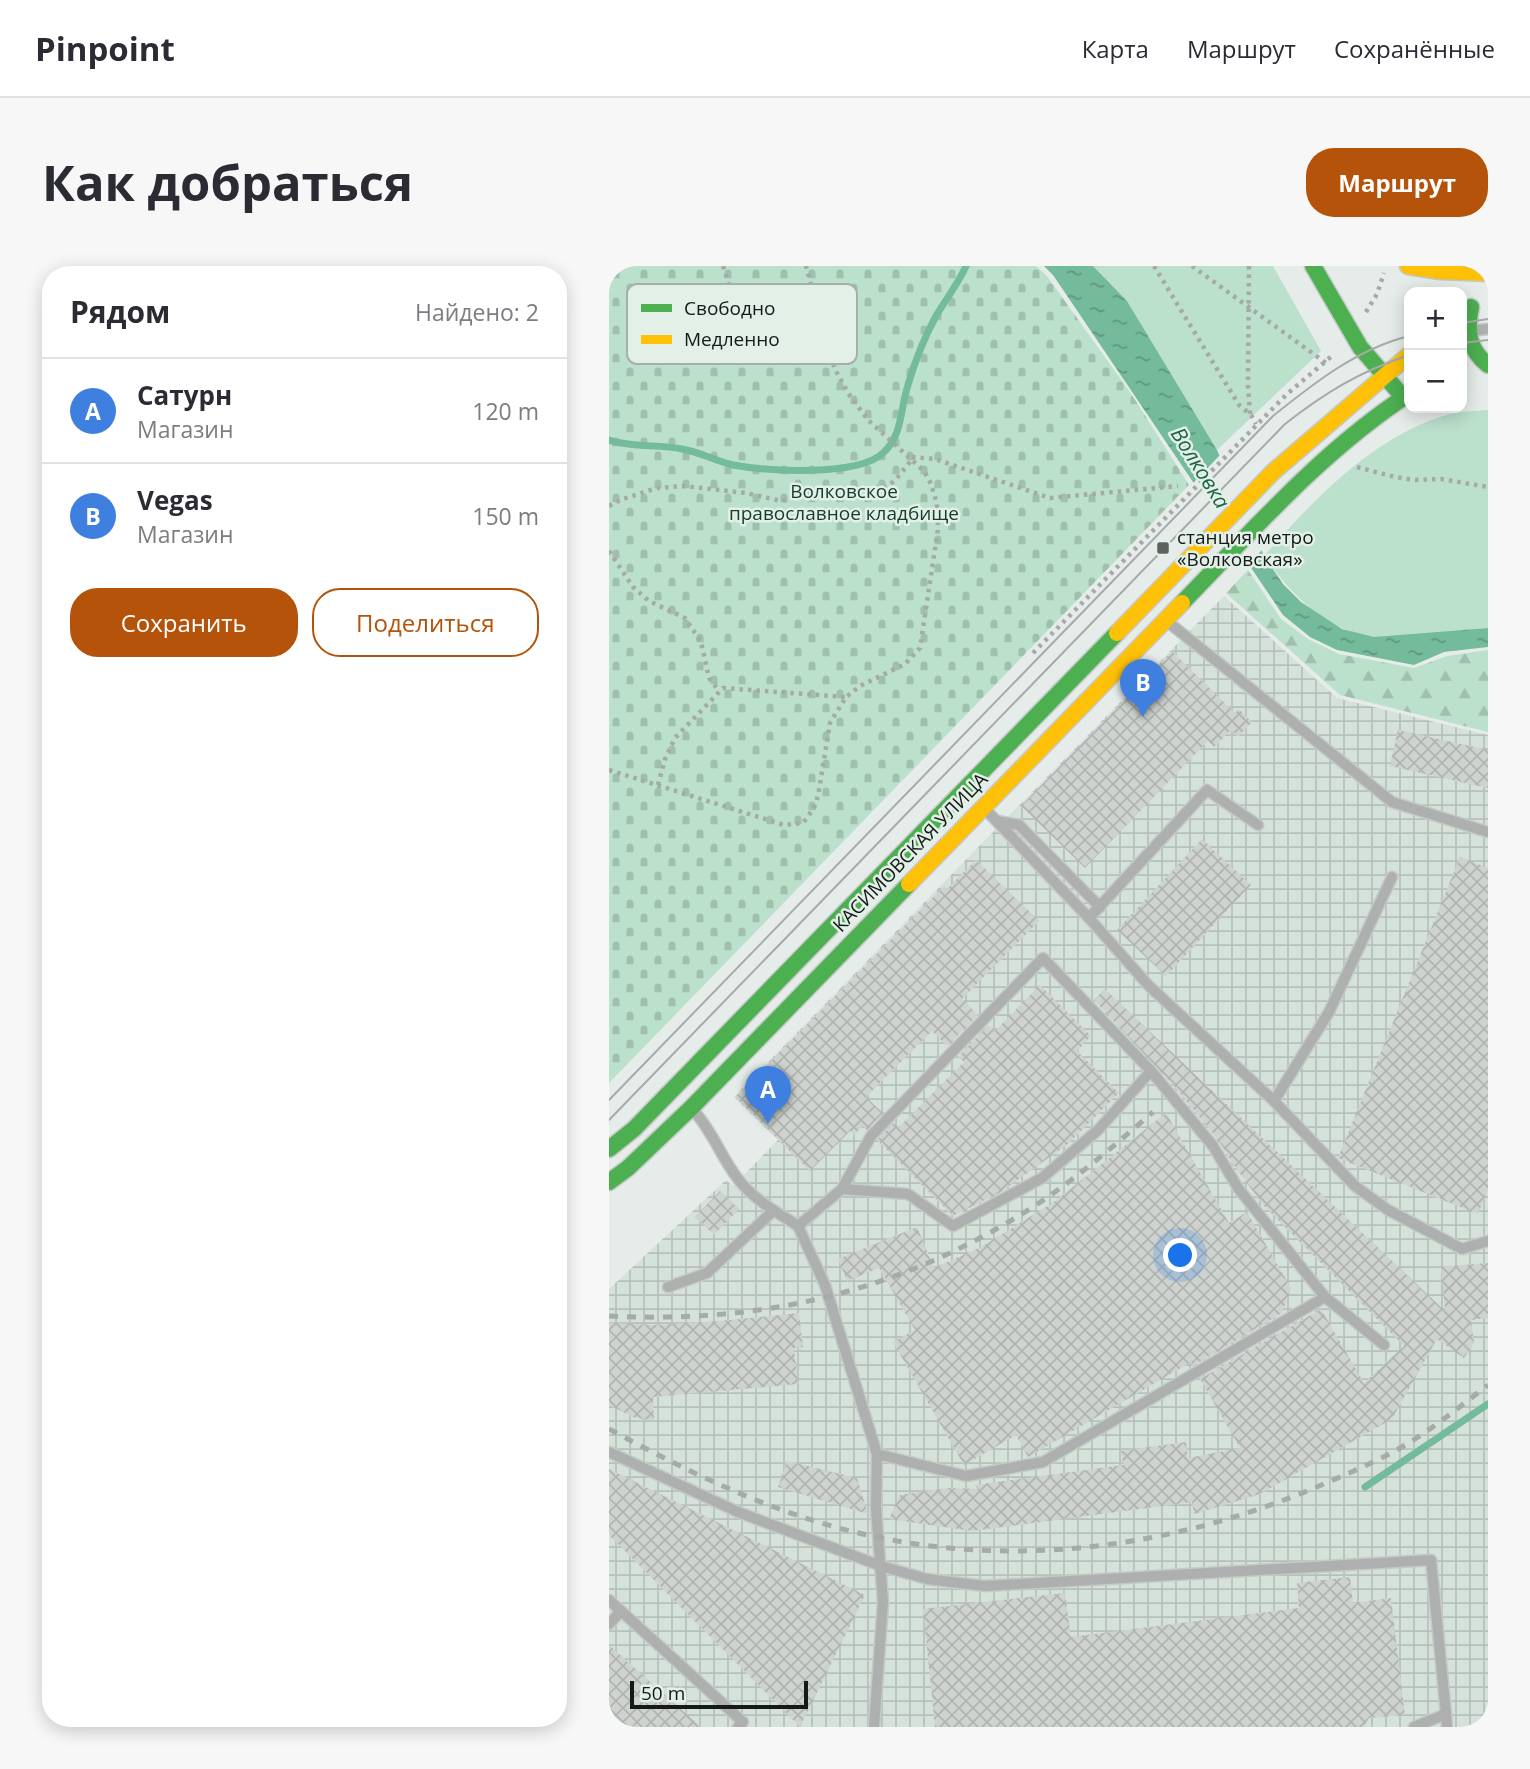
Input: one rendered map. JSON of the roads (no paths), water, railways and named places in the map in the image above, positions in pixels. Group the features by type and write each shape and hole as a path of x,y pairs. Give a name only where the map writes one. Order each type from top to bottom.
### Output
{"main road":[{"path":"1313,266 1348,327 1384,377 1404,391"},
{"path":"1408,266 1440,271 1488,273"},
{"path":"1473,307 1467,335 1483,369"},
{"path":"1384,377 1404,359"},
{"name":"КАСИМОВСКАЯ УЛИЦА","path":"609,1149 673,1090 1273,472 1384,377"},
{"name":"КАСИМОВСКАЯ УЛИЦА","path":"609,1182 628,1168 691,1108 1288,494 1344,442 1404,397"}],"lane":[{"path":"1467,335 1488,329"},
{"path":"1165,619 1392,802 1488,832"},
{"path":"965,789 1089,918 1149,986 1274,1101 1355,1186 1388,1210 1462,1249 1488,1241"},
{"path":"1089,918 1207,790 1258,825"},
{"path":"997,821 1019,825 1100,907"},
{"path":"1274,1101 1329,1012 1392,877"},
{"path":"798,1226 842,1189 870,1136 1043,958 1151,1072 1213,1146 1238,1188 1325,1297 1384,1345"},
{"path":"842,1189 908,1194 953,1226 1042,1178 1098,1130 1151,1072"},
{"path":"673,1090 703,1120 739,1180 773,1211 798,1226 825,1286 877,1454 876,1508 883,1602 874,1727"},
{"path":"668,1287 707,1272 773,1211"},
{"path":"877,1454 966,1476 1043,1462 1325,1297"},
{"path":"609,1452 738,1512 881,1566 927,1579 985,1586 1431,1560 1447,1727"},
{"path":"609,1600 743,1722 738,1727"},
{"path":"609,1623 621,1611"},
{"path":"1414,1727 1445,1714"}],"water":[{"name":"Волковка","path":"1044,266 1093,266 1127,301 1217,450 1264,556 1283,584 1301,602 1342,629 1374,637 1488,628 1488,647 1444,652 1414,665 1337,650 1310,637 1283,615 1053,275"}],"waterway":[{"path":"609,440 682,449 733,465 767,469 833,469 871,461 883,453 894,438 920,350 936,316 966,266"},
{"path":"1365,1487 1488,1404"}],"tram line":[{"path":"1467,322 1488,319"},
{"path":"609,1100 1273,416 1337,368 1372,349 1404,338"},
{"path":"1467,342 1488,340"},
{"path":"609,1120 1285,424 1344,384 1374,368 1404,357"}],"railway":[{"path":"609,1316 667,1317 778,1307 831,1296 884,1280 935,1260 986,1235 1036,1205 1110,1149 1153,1112"},
{"path":"609,1429 673,1463 739,1493 807,1519 842,1529 934,1546 991,1551 1049,1550 1106,1545 1162,1535 1218,1522 1273,1504 1378,1460 1438,1423 1488,1385"}],"place":[{"name":"станция метро «Волковская»","path":"1163,548"},
{"name":"Vegas","path":"1143,717"},
{"name":"Сатурн","path":"768,1124"}],"park label":[{"name":"Волковское православное кладбище","path":"844,502"}]}
